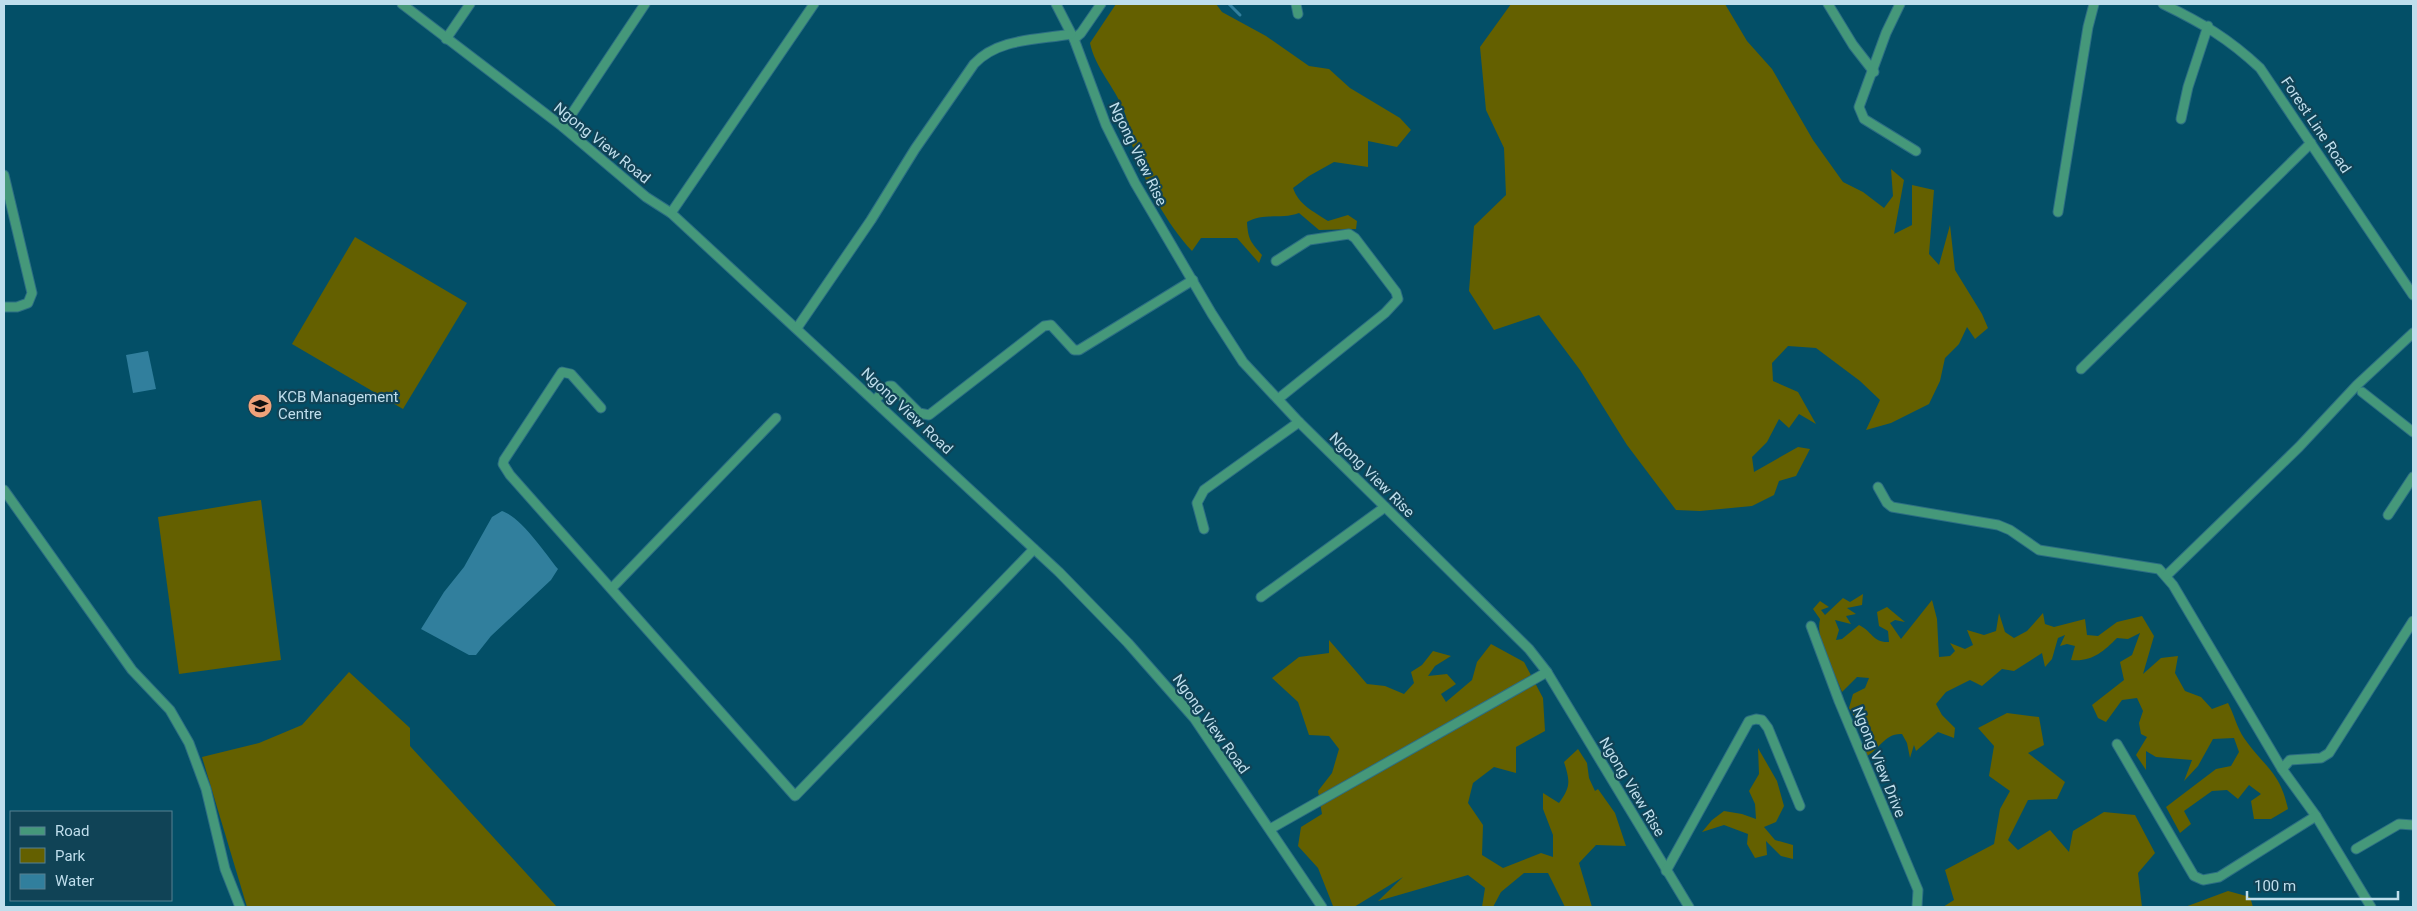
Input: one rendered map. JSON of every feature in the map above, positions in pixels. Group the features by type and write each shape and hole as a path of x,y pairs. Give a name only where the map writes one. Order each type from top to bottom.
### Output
{"street":[{"name":"Ngong View Road","path":"402,4 563,127 646,197 671,213 1034,549 1115,629 1176,696 1270,829 1322,907"},
{"path":"446,39 470,4"},
{"path":"563,127 645,4"},
{"path":"671,213 814,4"},
{"name":"Ngong View Rise","path":"1056,4 1072,36 1106,125 1135,183 1243,362 1299,422 1529,649 1546,672 1689,907"},
{"path":"797,328 871,220 915,149 982,55 1000,46 1081,34 1101,4"},
{"path":"1296,4 1298,14"},
{"path":"1828,4 1853,45 1874,72"},
{"path":"1900,4 1886,33 1874,72 1859,106 1860,113 1880,130 1916,151"},
{"path":"2058,212 2094,4"},
{"name":"Forest Line Road","path":"2163,4 2208,26 2234,44 2260,68 2413,295"},
{"path":"2181,119 2188,87 2208,26"},
{"path":"2081,368 2311,143"},
{"path":"4,175 32,293 28,303 17,307 4,307"},
{"path":"1276,261 1309,240 1350,234 1396,292 1398,299 1385,313 1278,399"},
{"path":"875,400 889,386 892,386 919,413 929,415 1044,326 1051,325 1074,350 1079,350 1193,280"},
{"path":"2166,576 2299,447 2357,385 2413,333"},
{"path":"601,408 571,374 562,372 504,460 504,464 510,474 795,796 1034,549"},
{"path":"2362,392 2413,432"},
{"path":"612,588 776,418"},
{"path":"1204,529 1197,503 1204,490 1299,422"},
{"path":"2388,514 2413,477"},
{"path":"1878,487 1886,503 1892,507 1998,526 2010,530 2039,550 2159,569 2166,576 2282,769 2316,816 2371,907"},
{"path":"4,490 132,670 170,710 175,718 189,743 206,789 225,869 240,907"},
{"path":"1261,597 1385,507"},
{"path":"2282,769 2290,760 2321,758 2329,754 2413,621"},
{"name":"Ngong View Drive","path":"1812,626 1842,710 1918,890 1917,907"},
{"path":"1270,829 1546,672"},
{"path":"1666,871 1749,722 1756,719 1762,720 1768,728 1800,806"},
{"path":"2118,744 2194,876 2203,880 2218,877 2316,816"},
{"path":"2356,849 2399,824 2412,823 2413,825"}],"green space":[{"path":"1116,4 1216,4 1222,12 1266,36 1309,66 1329,69 1350,88 1400,118 1411,130 1397,147 1368,141 1368,167 1334,162 1309,176 1293,188 1299,199 1317,214 1328,221 1348,215 1357,221 1356,229 1319,230 1299,213 1286,216 1259,217 1247,222 1251,240 1262,255 1259,263 1237,238 1201,238 1192,251 1165,216 1144,176 1133,148 1124,111 1096,61 1090,43"},
{"path":"1511,4 1725,4 1747,41 1772,69 1813,140 1843,182 1863,192 1884,208 1893,196 1891,169 1904,180 1894,234 1912,225 1912,185 1934,190 1929,254 1939,265 1950,225 1955,270 1982,314 1988,328 1975,339 1967,327 1959,344 1945,358 1940,381 1929,404 1891,423 1866,430 1880,400 1860,381 1816,348 1788,346 1772,363 1773,381 1798,392 1816,424 1799,414 1789,428 1779,419 1767,442 1752,457 1754,472 1798,447 1810,449 1796,476 1779,481 1774,495 1752,506 1700,511 1676,510 1627,445 1580,370 1539,315 1494,330 1469,291 1474,226 1506,195 1504,148 1486,110 1480,47"},
{"path":"355,237 467,303 403,409 292,344"},
{"path":"261,500 281,660 179,674 158,517"},
{"path":"1863,594 1862,605 1847,608 1856,614 1846,616 1851,624 1835,620 1839,630 1836,640 1842,639 1859,625 1879,641 1889,642 1888,631 1879,626 1877,612 1887,607 1905,622 1895,620 1890,623 1901,639 1932,600 1937,619 1939,657 1950,656 1955,651 1950,643 1965,649 1973,645 1967,630 1984,635 1996,631 1999,613 2005,632 2014,638 2027,631 2043,613 2045,624 2054,627 2085,619 2087,635 2098,636 2117,622 2142,616 2154,636 2143,674 2161,658 2178,656 2175,673 2185,691 2201,697 2212,709 2228,703 2244,738 2276,777 2285,796 2288,809 2271,819 2254,819 2251,801 2261,794 2249,785 2238,799 2227,790 2212,791 2184,811 2191,824 2180,833 2166,807 2216,769 2231,766 2239,752 2234,738 2213,739 2198,766 2184,781 2192,760 2156,757 2146,751 2146,770 2136,755 2147,737 2141,734 2139,723 2143,711 2137,698 2122,700 2106,722 2098,718 2092,705 2124,680 2120,662 2132,655 2140,633 2128,639 2117,638 2097,655 2078,660 2071,660 2075,646 2067,644 2060,646 2065,635 2058,638 2052,659 2045,667 2042,653 2014,671 2002,669 1982,686 1970,680 1946,692 1936,704 1942,715 1955,728 1954,738 1938,732 1916,751 1914,745 1910,758 1907,743 1902,734 1896,734 1886,739 1865,757 1863,731 1849,708 1853,694 1865,688 1869,678 1857,677 1842,692 1820,637 1820,619 1813,609 1820,601 1829,607 1821,610 1825,615 1843,598 1850,602"},
{"path":"1329,640 1367,684 1385,686 1404,694 1414,683 1411,672 1422,665 1433,651 1451,656 1435,666 1428,676 1447,674 1456,684 1441,694 1446,702 1472,680 1477,662 1491,644 1524,662 1543,698 1545,731 1516,747 1516,773 1494,767 1473,783 1468,803 1483,825 1482,855 1503,868 1541,853 1553,857 1553,835 1543,809 1543,793 1559,803 1566,793 1568,784 1564,762 1578,749 1587,763 1589,778 1595,791 1598,789 1615,813 1626,846 1596,845 1579,863 1592,907 1565,907 1548,873 1524,873 1501,892 1493,907 1482,907 1485,888 1468,875 1378,901 1403,877 1354,907 1333,906 1318,868 1298,846 1301,827 1322,814 1318,791 1332,773 1339,749 1329,736 1309,735 1298,702 1272,678 1299,657 1329,653"},
{"path":"349,672 410,728 410,746 557,907 247,907 202,757 259,743 302,725"},
{"path":"2007,713 2039,717 2044,745 2028,753 2065,782 2057,799 2028,800 2008,840 2018,850 2050,830 2069,852 2073,831 2104,812 2135,815 2155,853 2138,873 2142,907 1943,907 1954,900 1945,870 1994,844 2000,809 2010,791 1989,776 1994,746 1978,728"},
{"path":"1758,748 1777,781 1784,806 1776,822 1764,827 1775,840 1793,845 1793,859 1781,856 1766,841 1767,855 1755,858 1747,844 1748,834 1724,825 1702,832 1712,820 1724,811 1756,819 1755,804 1749,791 1759,774"},
{"path":"2228,891 2250,897 2253,907 2185,907"}],"water":[{"path":"148,351 156,389 133,393 126,355"},
{"path":"502,511 517,520 525,528 558,569 551,580 491,636 476,655 469,655 421,629 444,592 464,567 492,517"}],"waterway":[{"path":"1229,4 1240,15"}],"place":[{"name":"KCB Management Centre","path":"260,406"}]}
